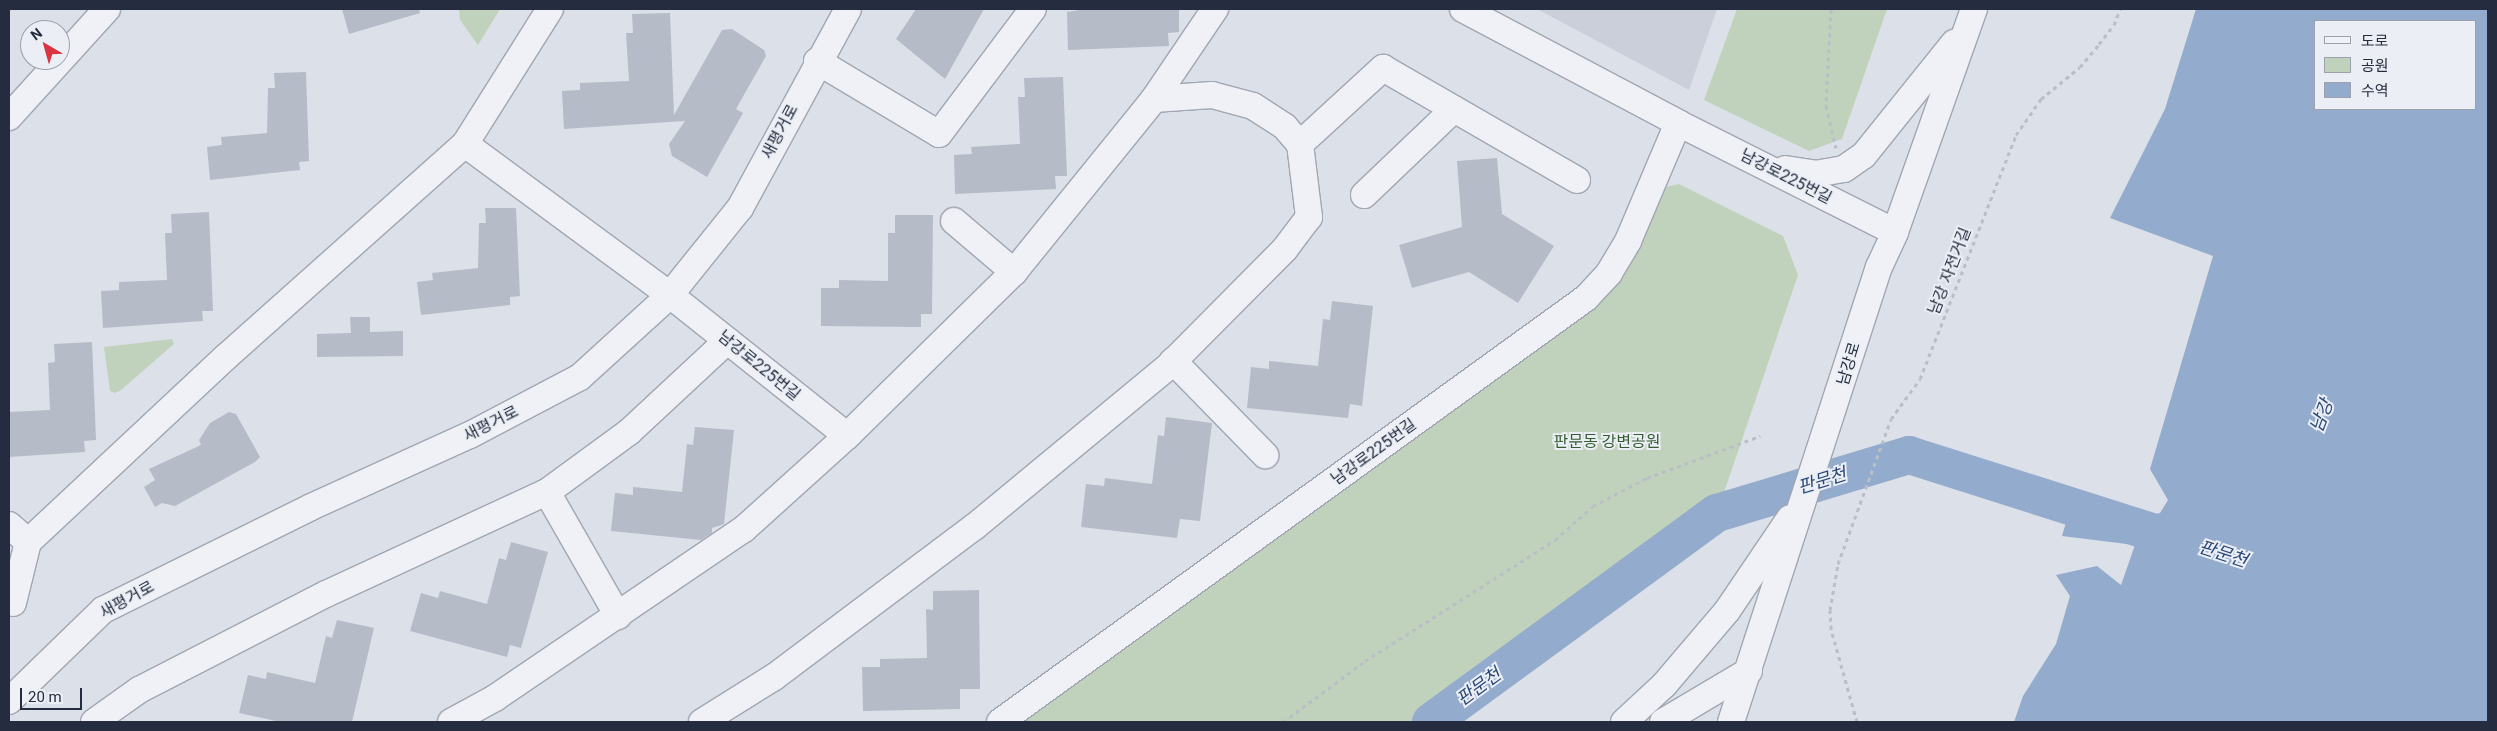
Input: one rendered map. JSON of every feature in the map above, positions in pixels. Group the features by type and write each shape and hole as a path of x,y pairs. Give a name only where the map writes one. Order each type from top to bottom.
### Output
{"street":[{"path":"9,117 108,9"},
{"path":"13,603 28,542 227,356 465,144 550,9"},
{"name":"새평거로","path":"9,701 102,610 311,508 470,436 580,377 670,295 740,208 817,61 848,9"},
{"path":"817,61 939,134 1033,9"},
{"path":"450,722 495,698 744,529 847,436 1014,272 1154,99 1215,9"},
{"name":"남강로225번길","path":"1464,9 1678,123 1895,232"},
{"path":"1763,166 1815,174 1844,169 1864,155 1970,18"},
{"name":"남강로","path":"1731,722 1833,416 1879,267 1895,232 1970,18"},
{"path":"1300,144 1382,68 1577,180"},
{"path":"702,722 774,677 974,527 1173,362 1285,249 1309,216 1300,144 1285,127 1253,106 1212,95 1154,99"},
{"path":"1364,195 1454,109"},
{"name":"남강로225번길","path":"1000,722 1586,298 1608,273 1628,241 1678,123"},
{"name":"남강로225번길","path":"465,144 670,295 847,436"},
{"path":"954,221 1014,272"},
{"path":"94,722 138,690 309,603 546,492 629,432 728,341"},
{"path":"1173,362 1265,456"},
{"path":"546,492 618,616"},
{"path":"1624,722 1664,685 1727,611 1806,493"},
{"path":"9,525 28,542"},
{"path":"1663,722 1749,671"}],"path":[{"path":"1831,9 1826,106 1838,156"},
{"name":"남강 자전거길","path":"1857,722 1831,629 1830,610 1838,564 1890,419 1920,378 2016,135 2041,99 2080,67 2099,44 2114,25 2120,9"},
{"path":"1283,722 1365,661 1555,540 1593,506 1647,478 1760,436"}],"shaded area":[{"path":"1537,9 1717,9 1689,90"}],"green space":[{"path":"459,9 500,9 478,45 460,20"},
{"path":"1737,9 1887,9 1842,139 1809,151 1704,100"},
{"name":"판문동 강변공원","path":"1679,184 1783,236 1798,275 1717,513 1421,722 1018,722 1597,299 1662,188"},
{"path":"172,339 174,344 121,390 115,393 110,391 104,347"}],"water":[{"name":"남강","path":"2196,9 2488,9 2488,722 2014,722 2023,696 2056,644 2070,596 2056,575 2097,566 2121,585 2135,545 2062,536 2070,509 2109,526 2160,513 2168,500 2150,469 2213,256 2110,218 2165,109"}],"building":[{"path":"342,9 419,9 420,13 349,34"},
{"path":"916,9 984,9 945,79 896,39"},
{"path":"1085,9 1179,9 1179,32 1168,33 1169,46 1068,50 1067,12"},
{"path":"670,13 674,115 722,30 732,29 764,50 766,56 736,109 743,113 707,177 672,156 669,144 685,121 564,129 562,91 580,90 580,83 629,81 626,33 633,33 632,14"},
{"path":"306,72 309,161 299,162 300,170 210,180 207,147 222,145 221,137 267,133 268,88 275,88 274,73"},
{"path":"1063,77 1067,176 1055,176 1056,189 955,194 954,155 972,154 971,147 1020,144 1018,97 1025,97 1024,78"},
{"path":"1497,158 1502,214 1554,246 1518,303 1469,272 1412,288 1399,245 1462,227 1457,161"},
{"path":"485,208 516,208 520,296 510,297 510,305 421,315 417,282 433,280 432,273 478,268 479,223 486,223"},
{"path":"209,212 213,311 202,311 203,321 103,328 101,291 119,290 119,282 167,280 165,233 172,233 171,214"},
{"path":"895,215 933,215 932,314 921,314 921,327 821,326 821,288 839,288 839,280 888,281 888,233 895,233"},
{"path":"1332,301 1373,306 1362,406 1350,404 1348,418 1247,408 1251,367 1269,369 1269,361 1318,366 1323,319 1330,320"},
{"path":"350,317 370,317 370,332 403,331 403,356 317,357 317,334 351,333"},
{"path":"92,342 96,440 84,441 85,452 9,457 9,412 50,410 48,363 55,362 54,344"},
{"path":"229,412 236,414 260,457 255,462 175,506 162,503 155,507 144,487 155,480 149,469 201,445 199,440 210,423"},
{"path":"1166,417 1212,423 1200,521 1180,519 1177,538 1081,527 1086,484 1104,486 1105,478 1152,484 1158,435 1164,436"},
{"path":"695,427 734,430 724,524 712,528 712,533 701,540 611,531 615,493 633,495 633,487 682,492 687,444 693,445"},
{"path":"511,542 548,552 521,648 510,645 507,657 410,631 421,593 438,598 440,591 487,604 499,558 506,560"},
{"path":"979,590 980,689 960,689 960,709 863,711 862,667 880,667 880,659 927,658 926,609 933,610 933,591"},
{"path":"337,620 374,628 352,722 281,722 239,713 248,675 266,679 267,672 315,683 326,636 332,638"}],"waterway":[{"name":"판문천","path":"1431,722 1717,513 1909,455 2171,538"}]}
